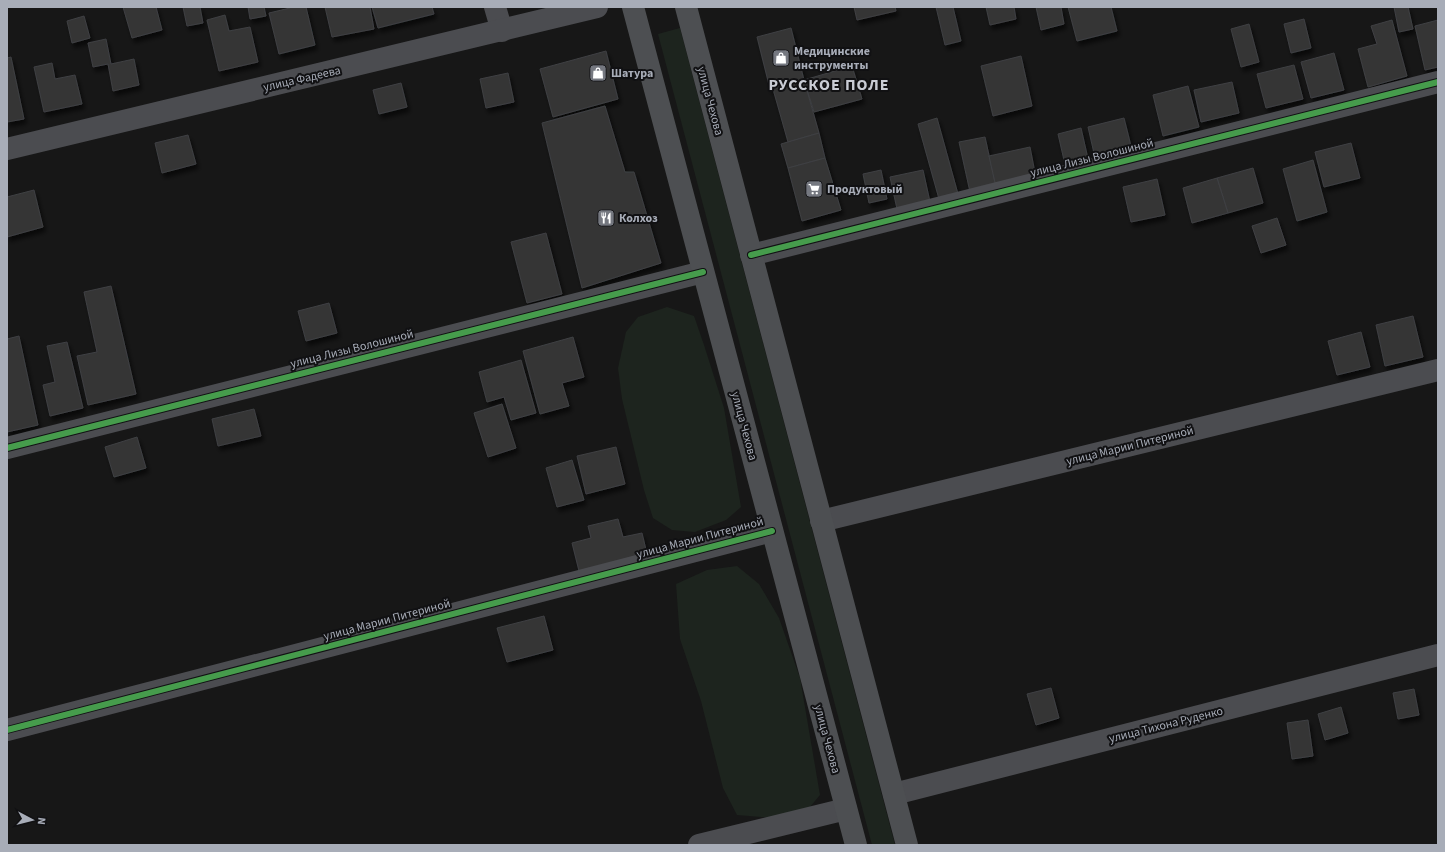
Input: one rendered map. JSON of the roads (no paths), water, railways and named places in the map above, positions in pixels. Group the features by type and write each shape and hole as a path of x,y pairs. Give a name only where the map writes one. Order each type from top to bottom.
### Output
{"main road":[{"name":"улица Чехова","path":"633,7 856,845"},
{"name":"улица Чехова","path":"686,7 750,255 907,845"}],"street":[{"path":"495,7 502,31"},
{"name":"улица Фадеева","path":"7,149 597,7"},
{"name":"улица Лизы Волошиной","path":"750,255 1438,82"},
{"name":"улица Лизы Волошиной","path":"7,448 703,272"},
{"name":"улица Марии Питериной","path":"822,521 1438,370"},
{"name":"улица Марии Питериной","path":"7,730 772,531"},
{"name":"улица Тихона Руденко","path":"894,794 1438,655"},
{"path":"699,845 846,809"}],"place":[{"name":"Медицинские инструменты","path":"781,58"},
{"name":"Шатура","path":"598,73"},
{"name":"Продуктовый","path":"814,189"},
{"name":"Колхоз","path":"606,218"}],"district":[{"name":"РУССКОЕ ПОЛЕ","path":"829,85"}]}
